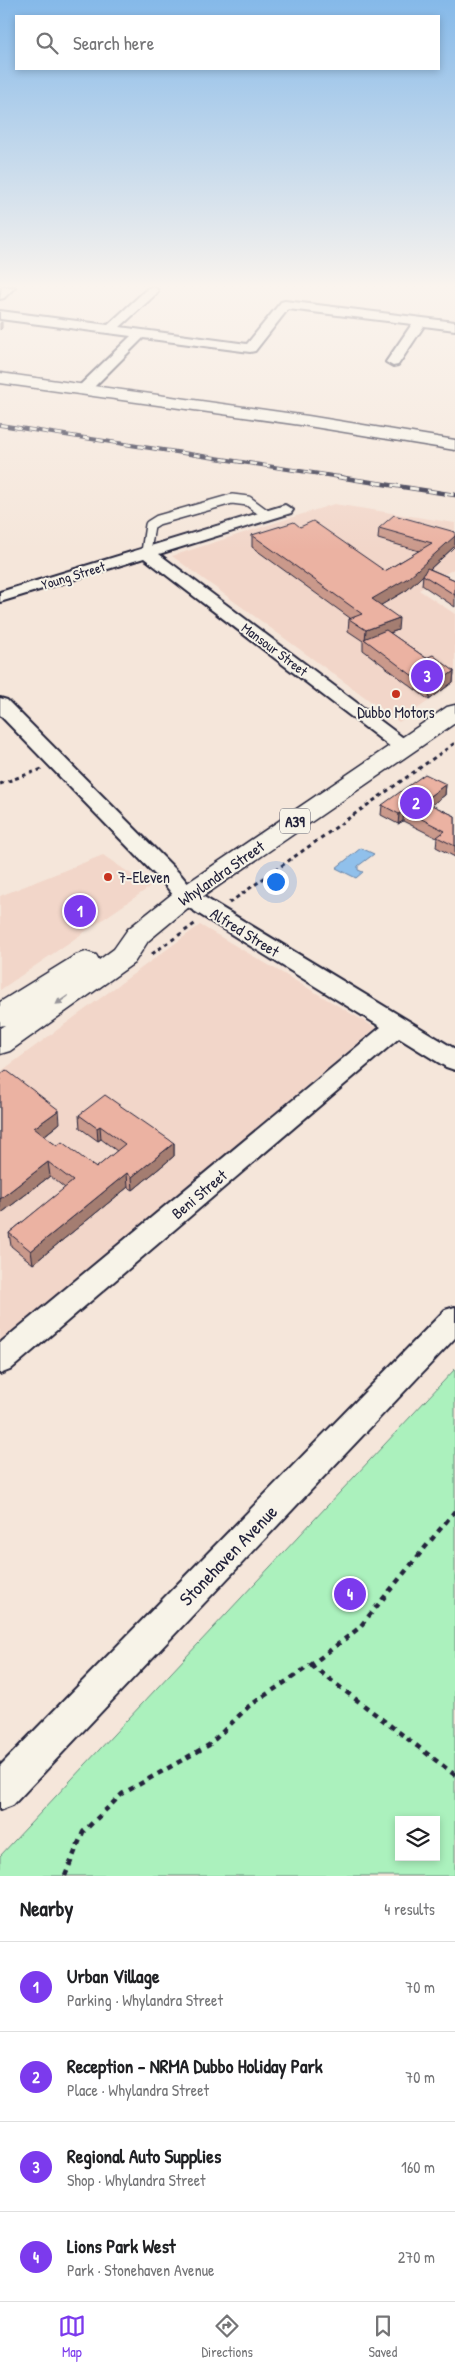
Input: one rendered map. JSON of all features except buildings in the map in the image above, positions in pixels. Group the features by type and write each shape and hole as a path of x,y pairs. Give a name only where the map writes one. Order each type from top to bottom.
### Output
{"main road":[{"path":"0,378 308,421 455,445"},
{"name":"Whylandra Street","path":"0,1016 111,946 138,935 186,896 455,712"},
{"name":"Whylandra Street","path":"0,1043 124,956 138,935"}],"street":[{"path":"84,390 99,375"},
{"name":"Young Street","path":"0,598 285,510"},
{"name":"Mansour Street","path":"146,552 403,747"},
{"name":"Alfred Street","path":"0,704 173,880 186,896 455,1061"},
{"name":"Beni Street","path":"0,1361 398,1026"},
{"name":"Stonehaven Avenue","path":"0,1792 455,1319"}],"lane":[{"path":"146,552 150,525 158,520 232,499 248,501 267,514"}],"path":[{"path":"0,784 58,762"},
{"path":"65,1876 83,1832 122,1794 209,1745 249,1706 311,1665 359,1628 455,1511"},
{"path":"311,1665 455,1775"}],"shaded area":[{"path":"334,504 455,523 455,568 419,590 455,614 455,682 399,722 172,556"},
{"path":"103,855 150,887 0,990 0,896"},
{"path":"200,925 376,1028 0,1341 0,1072"}],"green space":[{"path":"455,1369 455,1876 0,1876 0,1856"}],"water":[{"path":"361,848 374,854 358,866 358,870 363,872 356,878 336,868"}],"railway":[{"path":"0,425 346,478"},
{"path":"338,477 455,495"}],"place":[{"name":"Regional Auto Supplies","path":"427,676"},
{"name":"Dubbo Motors","path":"396,694"},
{"name":"Reception - NRMA Dubbo Holiday Park","path":"416,803"},
{"name":"7-Eleven","path":"108,877"},
{"name":"Urban Village","path":"80,911"},
{"name":"Lions Park West","path":"350,1594"}]}
